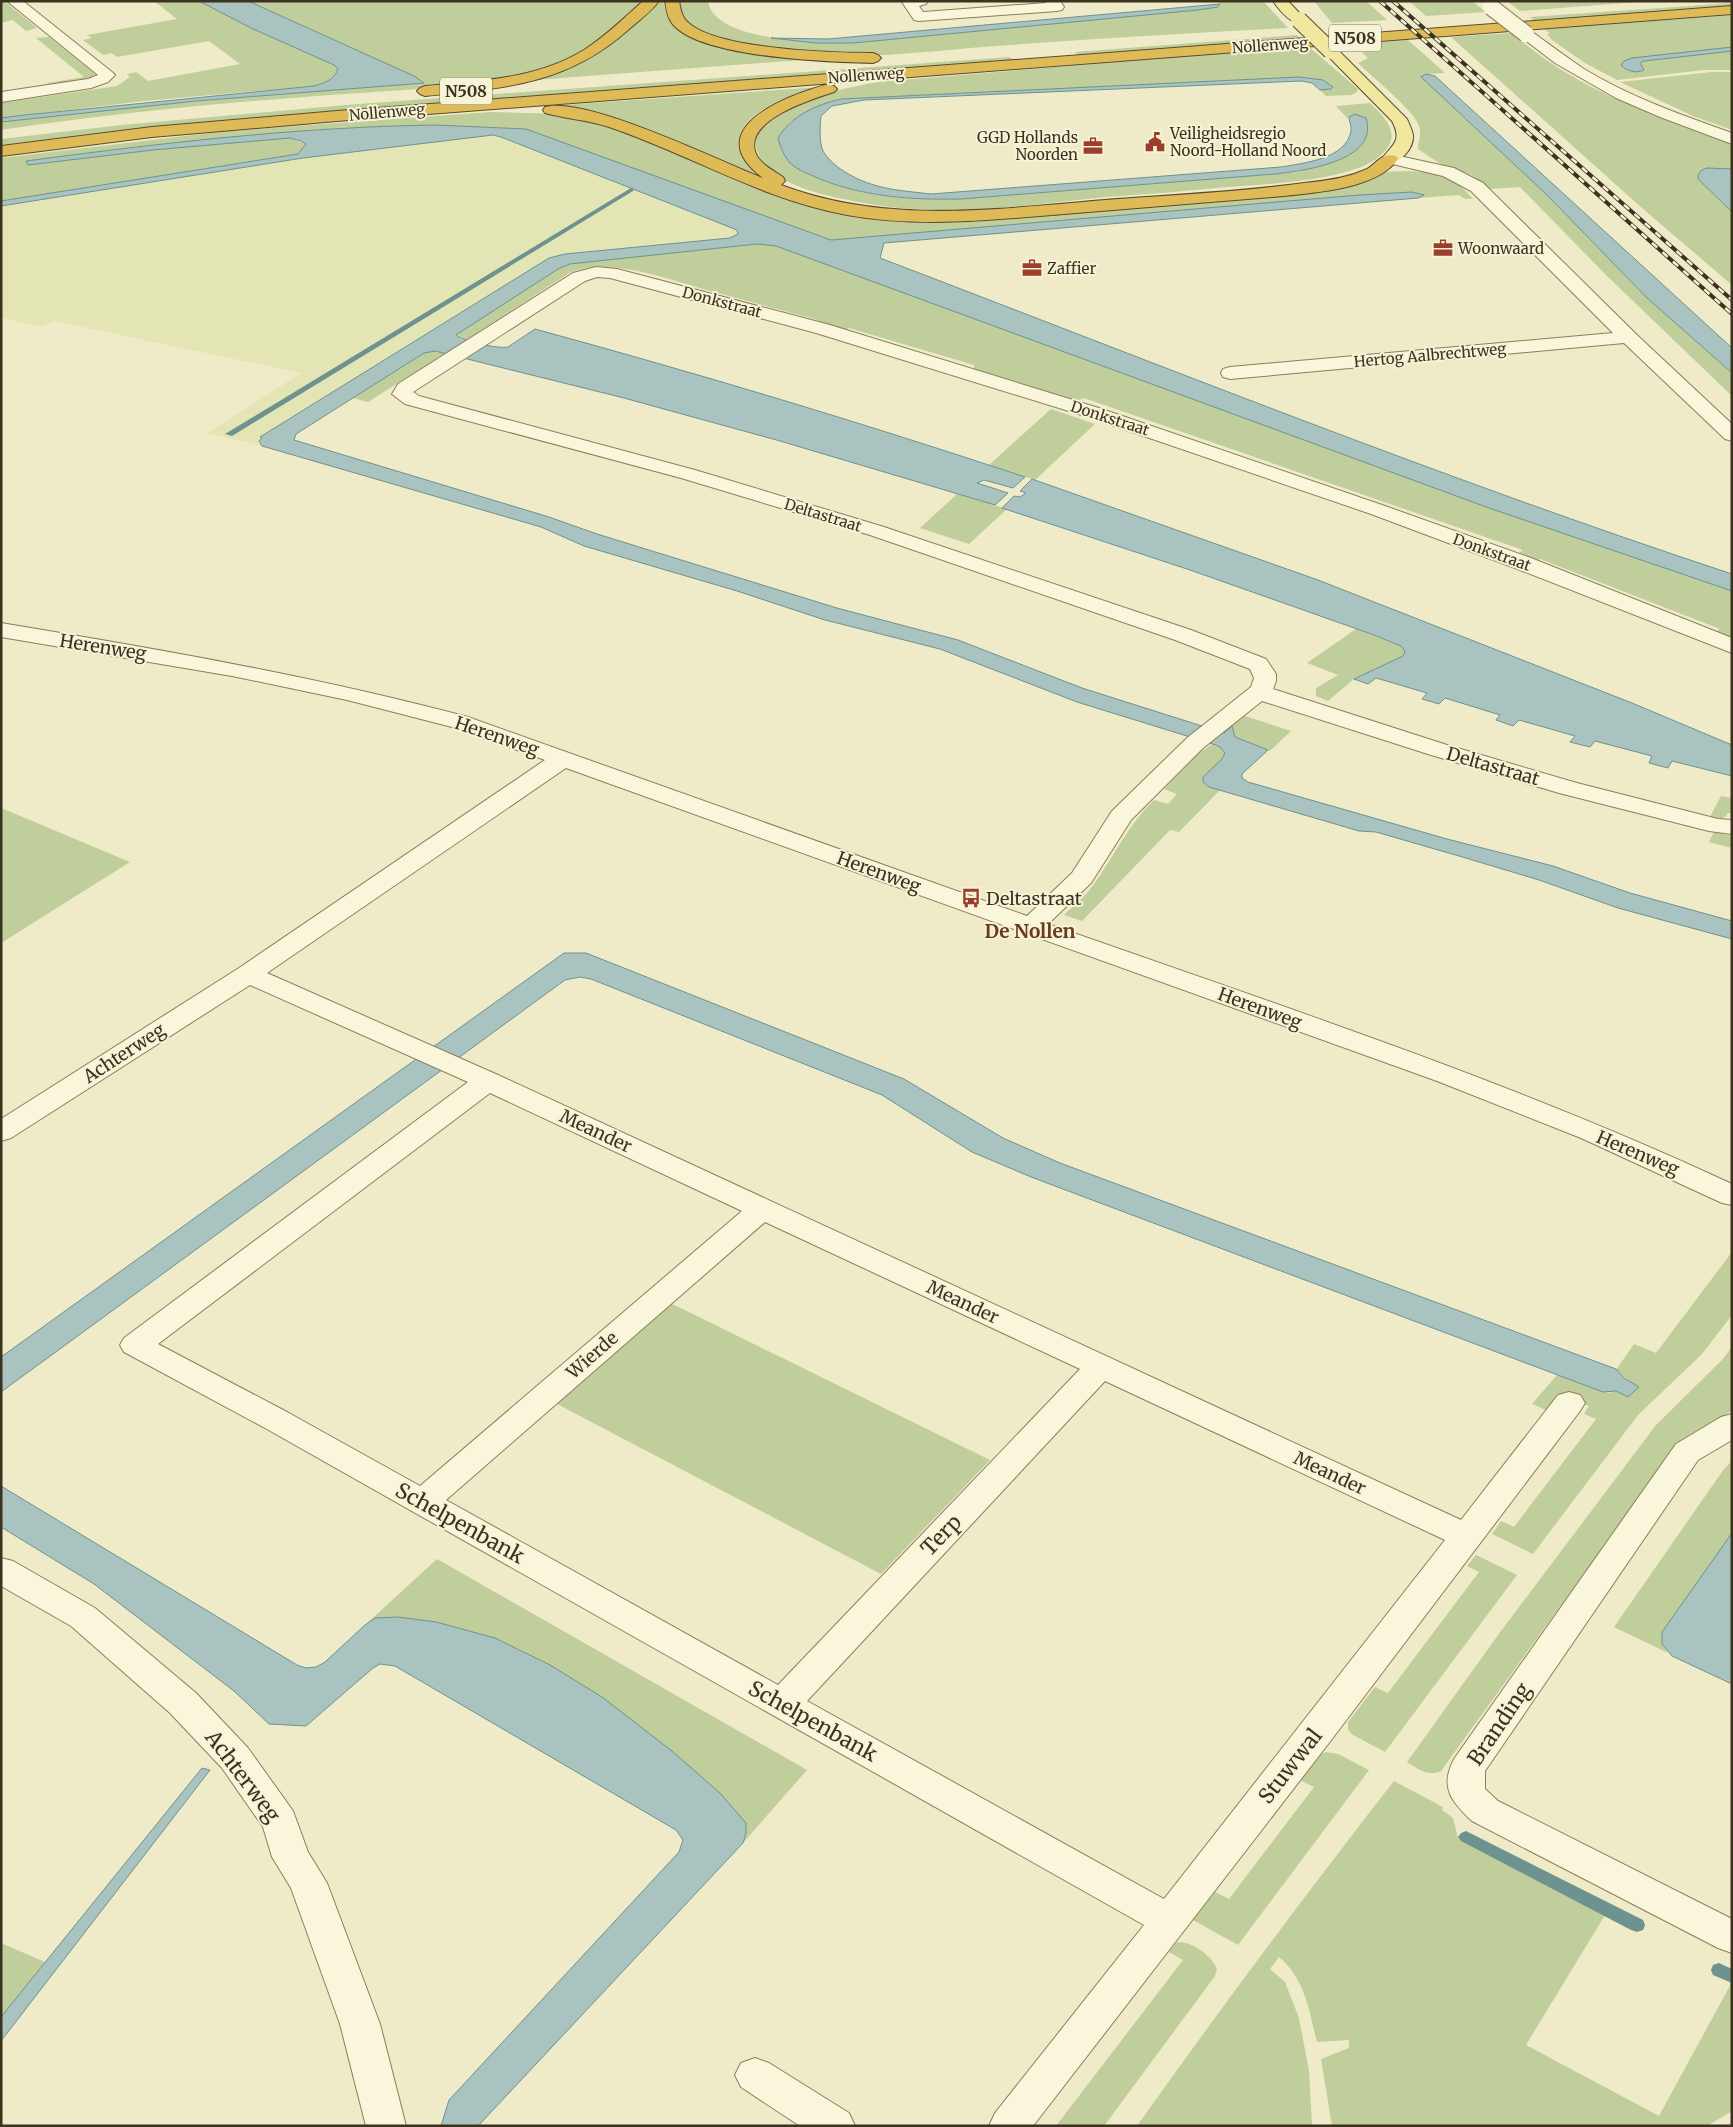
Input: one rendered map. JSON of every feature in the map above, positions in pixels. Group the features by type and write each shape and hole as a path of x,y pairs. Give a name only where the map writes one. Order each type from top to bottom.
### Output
{"highway":[{"name":"Nollenweg","path":"652,1 600,46 568,65 535,76 498,83 412,94 1706,1"},
{"path":"672,1 672,13 688,29 727,44 798,56 885,58"},
{"name":"Nollenweg","path":"1,151 152,132 337,116 1732,10"},
{"path":"913,58 932,58"},
{"path":"979,68 852,84 798,98 783,104 760,118 751,128 746,151 758,169 795,189 818,197 862,207 926,212 992,211 1298,184 1338,176 1390,159"},
{"path":"337,116 512,109 575,113 626,126 740,175 813,202 848,210 924,217 989,215 1302,189 1357,178 1372,172 1390,159"}],"main road":[{"path":"1280,1 1399,119 1405,135 1403,144 1390,159"}],"street":[{"path":"1,97 91,83 103,79 106,75 14,1"},
{"path":"921,1 909,2 919,17 1056,7 1052,1"},
{"path":"1488,4 1559,59 1603,84 1666,114 1732,139"},
{"path":"1390,159 1448,172 1477,187 1629,337 1732,435"},
{"name":"Donkstraat","path":"444,362 579,277 596,272 611,273 823,329 1180,441 1362,504 1514,560 1732,646"},
{"name":"Hertog Aalbrechtweg","path":"1230,373 1629,337"},
{"name":"Deltastraat","path":"444,362 405,388 402,394 412,400 688,474 877,531 1174,632 1248,658 1258,664 1264,670 1266,676 1265,683 1259,692 1439,750 1559,785 1699,821 1732,827"},
{"name":"Herenweg","path":"1,630 171,658 366,696 460,722 1318,1028 1528,1106 1687,1174 1732,1196"},
{"path":"1031,926 1082,878 1122,816 1195,743 1259,692"},
{"path":"248,974 563,759"},
{"name":"Meander","path":"248,974 407,1044 1466,1536"},
{"name":"Achterweg","path":"1,1132 248,974"},
{"name":"Schelpenbank","path":"474,1075 135,1345 276,1420 1168,1920"},
{"name":"Wierde","path":"423,1502 762,1209"},
{"name":"Terp","path":"782,1704 1101,1366"},
{"name":"Stuwwal","path":"1008,2126 1313,1737 1569,1404"},
{"name":"Branding","path":"1732,1425 1688,1452 1467,1769 1467,1794 1485,1811 1732,1937"},
{"name":"Achterweg","path":"1,1570 82,1617 183,1703 234,1758 280,1822 292,1857 308,1883 360,2024 386,2126"},
{"path":"755,2074 835,2126"}],"green space":[{"path":"1,1 4,1 37,28 26,31 13,20 1,23"},
{"path":"154,1 199,1 251,28 338,68 329,80 314,86 144,101 1,118 1,103 117,86 130,77 127,74 136,72 148,81 240,64 209,41 117,57 112,53 103,55 83,40 92,38 87,35 177,19"},
{"path":"248,1 645,1 590,49 580,55 541,69 509,77 446,86 159,110 1,130 1,122 196,101 423,83 414,76"},
{"path":"660,1 663,1 667,16 684,31 760,54 801,60 534,80 561,72 594,56"},
{"path":"680,1 708,1 715,15 731,26 753,34 778,39 805,41 870,41 1198,10 1218,7 1220,4 1218,1 1263,1 1288,28 1080,40 890,55 818,55 734,42 717,37 689,23 681,13"},
{"path":"1314,1 1366,1 1387,20 1332,23"},
{"path":"1409,1 1472,1 1486,12 1426,16"},
{"path":"1507,1 1651,1 1520,11"},
{"path":"1732,3 1732,7 1535,21 1530,17"},
{"path":"1732,15 1732,48 1626,60 1632,70 1636,72 1640,63 1644,61 1732,51 1732,70 1704,70 1617,80 1585,63 1552,40 1547,34 1550,33 1544,29"},
{"path":"1511,33 1532,50 1589,86 1650,113 1732,143 1732,169 1707,168 1698,179 1732,212 1732,285 1642,208 1451,37"},
{"path":"1297,35 1301,39 1078,55 1075,52"},
{"path":"49,37 95,74 81,82 50,86 47,83 84,77 36,38"},
{"path":"1408,40 1445,73 1426,74 1455,108 1547,195 1647,298 1732,373 1732,396 1606,275 1520,187 1490,189 1472,175 1439,163 1418,149 1420,132 1415,119 1401,103 1358,63 1368,58 1353,44"},
{"path":"1308,46 1358,89 1357,92 1351,95 1326,96 1320,90 1331,89 1323,80 1299,77 841,99 816,107 790,122 781,147 788,160 794,166 844,188 902,198 961,199 1298,172 1332,163 1347,156 1366,138 1349,117 1348,119 1336,106 1370,103 1383,116 1391,130 1390,144 1376,159 1362,166 1326,177 1284,183 1007,207 967,210 921,209 870,204 818,193 776,175 758,155 756,138 765,123 772,117 799,103 851,87 878,82"},
{"path":"1010,57 1013,60 238,119 122,130 1,145 1,139 122,125 358,104"},
{"path":"1712,72 1732,72 1732,130 1693,116 1620,82"},
{"path":"820,87 796,94 768,106 746,124 740,135 739,147 744,159 758,176 719,160 549,106"},
{"path":"491,112 559,114 601,122 755,185 875,217 1269,195 1384,172 1402,171 1431,173 1448,178 1461,186 1473,199 1465,199 1459,195 1418,198 1423,196 1412,192 831,240 525,129 435,125 338,128 135,147 27,161 29,165 153,150 290,138 306,144 298,154 1,201 1,158 227,131"},
{"path":"493,135 737,230 738,234 730,238 565,254 549,258 261,437 259,441 262,446 208,433 301,373 54,321 43,327 1,318 1,206 303,158"},
{"path":"757,244 776,246 1489,508 1732,591 1732,639 1715,632 1720,629 1540,559 1534,562 1518,554 1523,550 1084,398 1077,401 974,370 974,365 849,328 844,331 815,323 818,320 659,276 604,267 587,268 571,272 467,339 455,334 558,269 570,264"},
{"path":"435,351 445,353 368,402 353,398 424,353"},
{"path":"1051,409 1095,424 1035,480 989,465"},
{"path":"957,494 1007,509 969,544 920,528"},
{"path":"1356,629 1401,646 1405,651 1403,656 1354,679 1328,701 1316,696 1316,688 1338,675 1307,663"},
{"path":"1242,715 1291,731 1270,751 1235,737 1232,726"},
{"path":"1212,744 1221,748 1225,753 1209,787 1220,790 1179,832 1170,830 1082,921 1064,915 1091,888 1145,809 1154,800 1168,804 1177,794 1164,789 1197,755"},
{"path":"1721,796 1732,798 1732,813 1728,813 1720,819 1710,817"},
{"path":"1,808 130,862 1,943"},
{"path":"1714,832 1732,836 1732,848 1709,842"},
{"path":"1732,1252 1732,1315 1702,1354 1638,1415 1533,1554 1492,1534 1501,1521 1514,1527 1596,1419 1584,1414 1589,1406 1560,1394 1546,1410 1532,1404 1557,1375 1608,1393 1616,1391 1629,1381 1616,1370 1634,1344 1656,1353"},
{"path":"672,1304 990,1460 881,1574 557,1404"},
{"path":"1732,1347 1732,1411 1689,1435 1671,1453 1441,1771 1427,1773 1407,1762 1501,1631 1656,1425 1722,1360"},
{"path":"1732,1461 1732,1533 1662,1644 1668,1653 1614,1627 1724,1469"},
{"path":"1476,1555 1517,1575 1385,1752 1353,1735 1348,1730 1348,1722 1375,1687 1388,1693 1479,1572 1467,1566"},
{"path":"437,1559 807,1770 743,1843 746,1833 602,1697 550,1665 495,1638 436,1622 398,1617 375,1618 365,1625"},
{"path":"1326,1752 1338,1754 1369,1770 1238,1945 1193,1920 1215,1892 1229,1899 1314,1787 1300,1780 1320,1755"},
{"path":"1394,1781 1443,1807 1442,1810 1453,1818 1458,1838 1605,1915 1526,2045 1659,2116 1732,1982 1732,2111 1707,2126 1332,2126 1321,2059 1349,2048 1349,2040 1317,2042 1305,1996 1295,1975 1279,1957 1270,1969 1285,1982 1299,2018 1309,2071 1312,2126 1137,2126 1328,1866"},
{"path":"1177,1942 1189,1944 1206,1954 1217,1969 1215,1976 1104,2126 1056,2126 1183,1960 1169,1952"},
{"path":"1,1943 45,1962 1,2017"}],"water":[{"path":"199,1 248,1 414,76 424,83 196,101 1,122 1,118 25,115 314,86 329,80 336,73 338,69 334,65 251,28"},
{"path":"1220,4 1218,7 1198,10 853,43 816,43 771,38 828,39"},
{"path":"1732,47 1732,51 1644,61 1640,63 1644,70 1638,72 1626,69 1621,65 1624,61 1632,58"},
{"path":"1426,74 1435,76 1732,348 1732,373 1647,298 1547,195 1421,77"},
{"path":"1299,77 1323,80 1333,87 1320,90 1312,83 1301,81 864,100 832,106 821,116 820,134 823,151 839,168 872,184 894,190 931,194 1301,164 1333,154 1341,148 1348,140 1351,131 1349,117 1355,114 1366,118 1367,133 1362,144 1351,154 1320,166 1275,174 961,199 905,198 849,189 804,172 790,163 782,151 778,138 790,123 805,112 841,99"},
{"path":"435,125 526,129 831,240 1359,195 1412,192 1424,195 1418,198 884,243 880,258 1410,461 1624,538 1732,574 1732,591 1489,508 776,246 757,244 570,264 558,269 456,335 481,344 508,347 535,329 781,400 1025,477 1013,488 984,480 977,483 1008,493 995,505 780,441 624,398 435,351 424,353 296,434 294,440 549,517 597,534 837,608 958,640 1082,688 1224,733 1232,726 1235,737 1268,750 1242,774 1242,778 1248,782 1447,839 1553,866 1630,893 1732,921 1732,939 1618,908 1539,880 1459,856 1376,832 1359,831 1209,787 1203,782 1203,777 1222,759 1225,753 1216,745 1077,702 940,649 825,620 737,591 584,546 541,527 262,446 259,441 262,438 260,437 549,258 565,254 730,238 738,234 737,230 493,135 303,158 1,206 1,201 298,154 306,144 290,138 153,150 28,165 26,161 230,137 332,129"},
{"path":"1707,168 1732,169 1732,212 1698,179 1700,172"},
{"path":"1032,479 1318,580 1632,703 1732,745 1732,776 1672,761 1668,768 1649,763 1652,756 1595,741 1590,747 1570,742 1575,736 1519,720 1513,726 1496,720 1500,715 1445,698 1439,704 1422,699 1427,693 1376,678 1368,684 1354,679 1403,656 1405,651 1401,646 1374,635 1190,570 1002,508 1014,496 1020,497 1026,493 1020,491"},
{"path":"564,953 586,953 904,1079 1003,1138 1060,1163 1616,1369 1624,1378 1639,1387 1628,1397 1616,1391 1603,1392 1031,1177 972,1152 882,1095 591,979 580,977 565,980 1,1392 1,1357"},
{"path":"1,1486 297,1665 306,1668 316,1667 325,1662 375,1618 398,1617 436,1622 495,1638 550,1665 602,1697 672,1751 720,1793 746,1823 743,1843 478,2126 441,2126 449,2100 679,1852 683,1840 676,1830 395,1666 380,1664 373,1668 306,1726 269,1724 234,1691 94,1584 1,1527"},
{"path":"1732,1533 1732,1684 1672,1656 1662,1644 1662,1632"},
{"path":"202,1768 210,1770 1,2041 1,2017"}],"waterway":[{"path":"229,434 631,190"},
{"path":"1466,1837 1637,1925"},
{"path":"1719,1970 1732,1976"}],"railway":[{"path":"1380,1 1732,314"},
{"path":"1393,1 1732,300"}],"place":[{"name":"Veiligheidsregio Noord-Holland Noord","path":"1155,142"},
{"name":"GGD Hollands Noorden","path":"1093,146"},
{"name":"Woonwaard","path":"1443,248"},
{"name":"Zaffier","path":"1032,268"},
{"name":"Deltastraat","path":"971,898"}],"district":[{"name":"De Nollen","path":"1030,931"}]}
